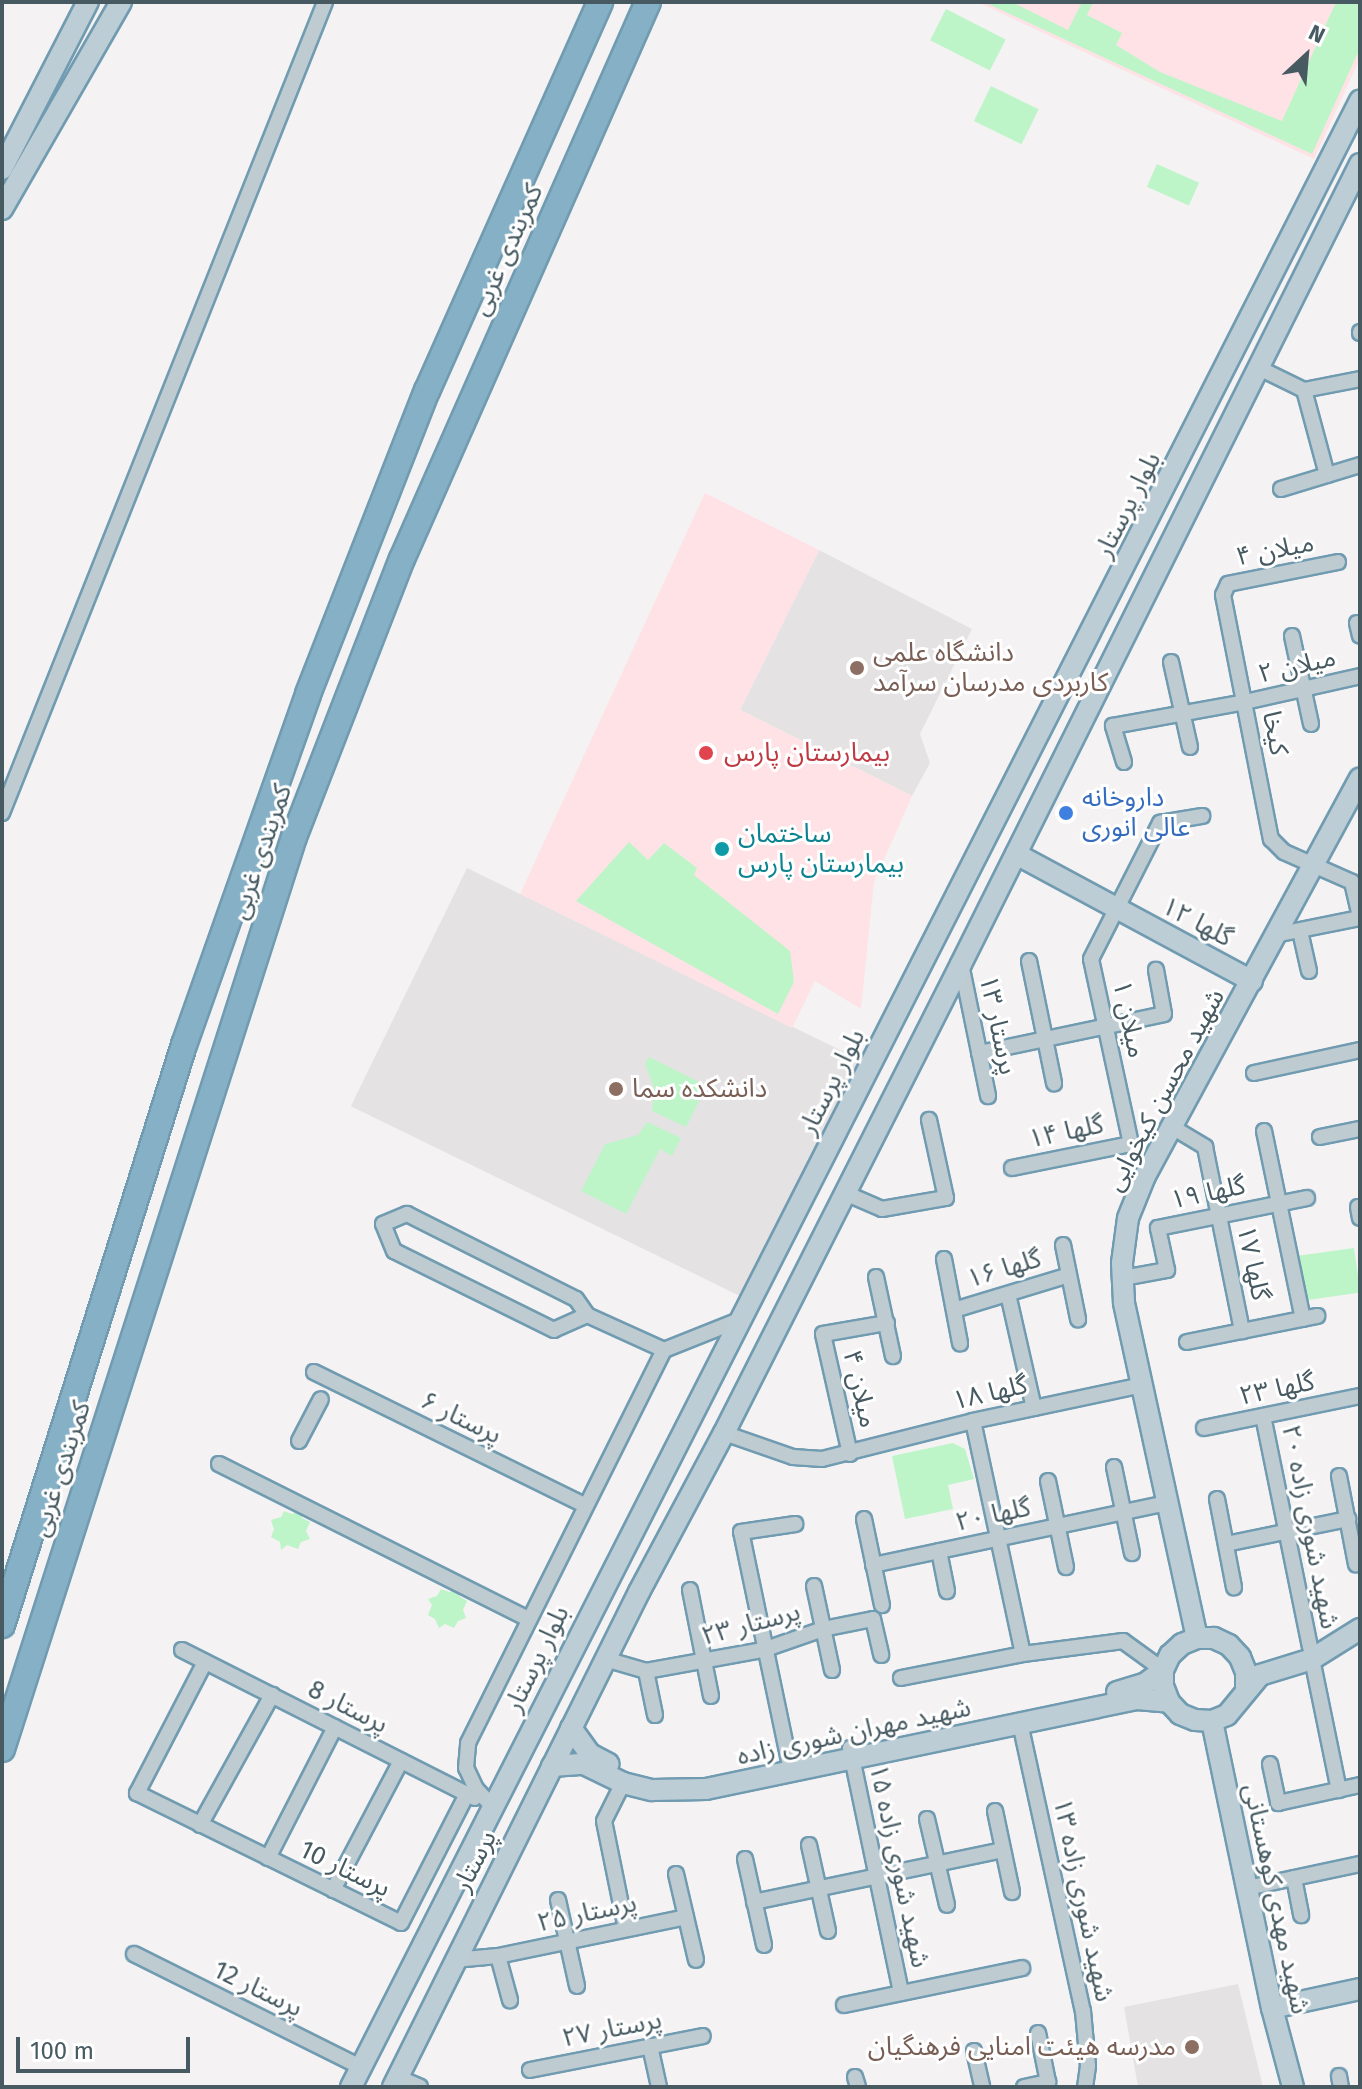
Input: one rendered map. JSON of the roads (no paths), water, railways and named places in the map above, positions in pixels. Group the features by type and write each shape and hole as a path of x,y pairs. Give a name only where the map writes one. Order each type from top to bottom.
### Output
{"highway":[{"name":"کمربندی غربی","path":"2,1625 184,1045 292,738 427,391 600,2"},
{"name":"کمربندی غربی","path":"2,1749 294,837 402,559 648,2"}],"main road":[{"path":"2,169 88,2"},
{"path":"2,209 121,2"},
{"name":"بلوار پرستار","path":"351,2087 1360,101"},
{"path":"605,1659 724,1433 961,964 1360,164"},
{"name":"شهید محسن کیخوایی","path":"1197,1638 1124,1302 1128,1218 1145,1176 1360,778"},
{"path":"1014,785 1043,799"},
{"name":"گلها ۱۲","path":"1016,854 1252,981"},
{"path":"1240,1657 1270,1659 1311,1653 1360,1614"},
{"path":"1246,1688 1246,1672 1240,1657 1229,1645 1214,1638 1197,1638 1176,1649 1163,1670 1163,1686 1169,1702 1180,1714 1195,1720 1212,1721 1227,1715 1239,1703 1246,1688 1260,1675 1360,1629"},
{"name":"پرستار","path":"395,2082 605,1659"},
{"name":"شهید مهران شوری زاده","path":"552,1766 584,1764 623,1783 652,1790 706,1789 1133,1689 1163,1670"},
{"name":"شهید مهران شوری زاده","path":"1019,1718 1137,1699 1169,1702"},
{"name":"شهید مهدی کوهستانی","path":"1212,1721 1272,2008 1293,2087"},
{"name":"شهید مهران شوری زاده","path":"571,1728 590,1754 627,1773 654,1779 705,1779 789,1761 851,1754"},
{"path":"1272,2008 1360,1989"}],"street":[{"path":"2,813 325,2"},
{"path":"1259,368 1304,390 1360,379"},
{"path":"1304,390 1327,475"},
{"path":"1281,489 1360,465"},
{"name":"میلان ۴","path":"1224,589 1228,584 1338,562"},
{"name":"کیخا","path":"1224,589 1271,839 1284,852 1352,882 1360,918"},
{"path":"1292,636 1311,724"},
{"path":"1171,662 1190,747"},
{"name":"میلان ۲","path":"1245,702 1360,676"},
{"path":"1124,762 1113,726 1245,702"},
{"path":"1117,909 1160,823 1202,816"},
{"name":"میلان ۱","path":"1117,909 1091,959 1131,1144"},
{"path":"1275,935 1360,918"},
{"path":"1300,931 1309,971"},
{"path":"1029,961 1054,1083"},
{"name":"پرستار ۱۳","path":"961,964 988,1096"},
{"path":"979,1053 1164,1014 1156,970"},
{"path":"1254,1073 1360,1050"},
{"path":"845,1193 882,1209 946,1198 929,1120"},
{"name":"گلها ۱۷","path":"1172,1127 1205,1147 1242,1331"},
{"path":"1320,1137 1360,1129"},
{"path":"1187,1342 1310,1317 1279,1203 1264,1131"},
{"name":"گلها ۱۴","path":"1012,1168 1131,1144"},
{"name":"گلها ۱۹","path":"1123,1278 1167,1270 1158,1228 1307,1198"},
{"path":"587,1315 554,1330 394,1251 383,1224 407,1214 576,1299 587,1315 664,1350"},
{"path":"1063,1245 1078,1319"},
{"path":"944,1259 960,1343"},
{"name":"گلها ۱۶","path":"954,1310 1069,1275"},
{"path":"876,1277 893,1356"},
{"path":"1008,1294 1034,1408"},
{"path":"493,1807 476,1789 466,1768 468,1743 528,1619 664,1350 739,1320"},
{"name":"میلان ۴","path":"850,1454 823,1334 887,1323"},
{"name":"پرستار ۶","path":"314,1372 586,1506"},
{"name":"گلها ۱۸","path":"724,1433 793,1457 822,1459 973,1421 1142,1385"},
{"name":"گلها ۲۳","path":"1204,1428 1360,1396"},
{"path":"299,1441 321,1399"},
{"name":"شهید شوری زاده ۲۰","path":"1263,1416 1339,1790"},
{"path":"973,1421 1023,1654"},
{"path":"219,1464 528,1619"},
{"path":"1114,1467 1132,1553"},
{"path":"1339,1476 1356,1564"},
{"path":"1048,1481 1066,1567"},
{"path":"1217,1499 1234,1587"},
{"name":"گلها ۲۰","path":"873,1565 1168,1503"},
{"path":"864,1519 882,1605"},
{"path":"1226,1544 1348,1519"},
{"path":"789,1761 763,1650 741,1532 795,1524"},
{"path":"939,1551 947,1591"},
{"path":"814,1586 832,1670"},
{"path":"690,1590 711,1696"},
{"name":"پرستار ۲۳","path":"605,1659 646,1671 763,1650 823,1629 873,1619 881,1655"},
{"path":"901,1678 1023,1654 1123,1641 1163,1670"},
{"name":"پرستار 8","path":"182,1650 493,1807"},
{"name":"پرستار 10","path":"205,1662 137,1793 200,1825 401,1923 467,1794"},
{"path":"646,1671 655,1715"},
{"path":"200,1825 272,1695"},
{"name":"شهید شوری زاده ۱۳","path":"1019,1718 1083,2011 1088,2066 1085,2087"},
{"path":"268,1858 335,1727"},
{"name":"شهید شوری زاده ۱۵","path":"851,1754 901,1993"},
{"path":"333,1890 401,1761"},
{"path":"1270,1764 1278,1803 1360,1785"},
{"path":"623,1783 604,1821 626,1929"},
{"path":"995,1811 1012,1892"},
{"path":"927,1819 947,1905"},
{"path":"809,1845 828,1931"},
{"path":"754,1902 1003,1850"},
{"path":"745,1859 764,1945"},
{"path":"1247,1888 1360,1864"},
{"path":"676,1874 696,1960"},
{"path":"1294,1878 1301,1915"},
{"path":"558,1900 577,1986"},
{"name":"پرستار ۲۵","path":"454,1960 498,1956 686,1917"},
{"name":"پرستار 12","path":"134,1954 361,2067"},
{"path":"498,1956 510,2000"},
{"path":"844,2005 1022,1968"},
{"path":"1024,2087 1048,2082 1038,2033"},
{"name":"پرستار ۲۷","path":"530,2070 703,2036"},
{"path":"650,2046 659,2087"},
{"path":"974,2051 982,2087"},
{"path":"395,2082 420,2087"}],"place":[{"name":"دانشگاه علمی کاربردی مدرسان سرآمد","path":"857,668"},
{"name":"بیمارستان پارس","path":"706,753"},
{"name":"داروخانه عالی انوری","path":"1066,813"},
{"name":"ساختمان بیمارستان پارس","path":"722,849"},
{"name":"دانشکده سما","path":"616,1089"},
{"name":"مدرسه هیئت امنایی فرهنگیان","path":"1192,2047"}]}
